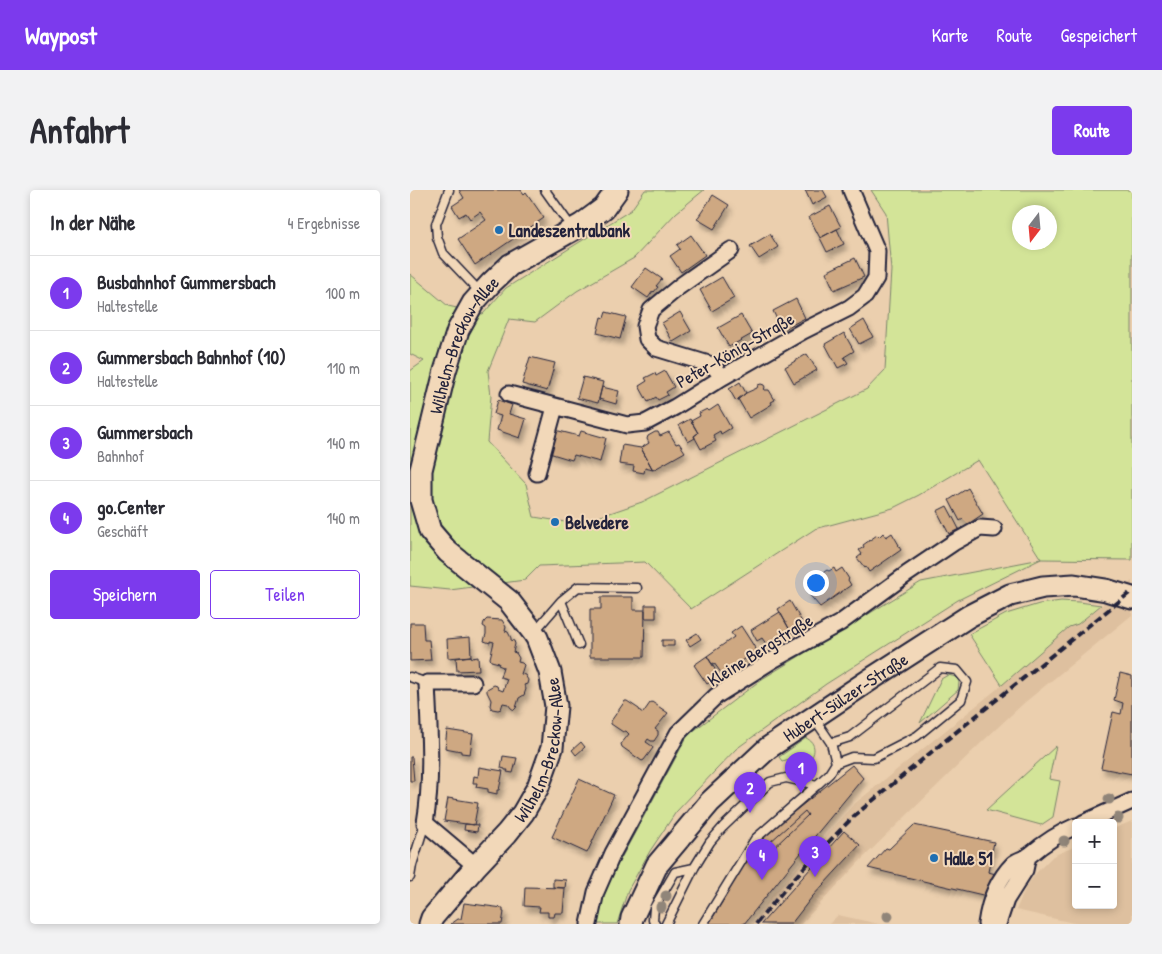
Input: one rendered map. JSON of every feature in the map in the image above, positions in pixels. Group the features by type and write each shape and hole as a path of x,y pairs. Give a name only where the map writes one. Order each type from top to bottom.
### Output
{"street":[{"name":"Wilhelm-Breckow-Allee","path":"430,924 432,918 523,813 538,787 552,748 556,706 550,672 533,632 509,601 448,552 430,531 421,500 421,470 445,371 458,330 473,303 491,283 510,266 573,230 604,208 617,190"},
{"name":"Peter-König-Straße","path":"509,394 627,425 645,423 803,331 849,308 865,296 876,278 877,251 852,190"},
{"path":"723,377 712,365 656,348 647,339 645,326 651,310 680,286 732,250"},
{"path":"537,473 554,407"},
{"name":"Kleine Bergstraße","path":"589,924 596,892 613,854 678,733 716,696 773,660 840,623 953,543 980,528 994,529"},
{"name":"Hubert-Sülzer-Straße","path":"631,924 632,918 657,865 710,802 768,748 813,717 970,616 1010,595 1043,587 1074,586 1106,590 1132,598"},
{"path":"473,683 427,683 430,747 428,809 425,823 476,866"},
{"path":"1092,819 1132,801"},
{"path":"986,924 992,898 997,887 1014,863 1028,856 1050,838 1072,828"},
{"path":"998,924 1006,900 1024,870 1028,856"}],"lane":[{"path":"449,190 436,224 437,238 443,253 481,294"},
{"path":"545,190 573,230"},
{"path":"533,632 561,601 578,587 637,588"},
{"path":"561,601 579,645"},
{"path":"703,924 755,839 818,785 829,774 836,763 852,757 874,758 916,736 961,700 967,682 957,670 940,668 850,737 831,743"},
{"path":"410,677 427,683"},
{"path":"813,717 831,743 836,763"},
{"path":"666,924 694,868 710,842 770,782 786,778 818,785"},
{"path":"410,877 425,823"},
{"path":"655,924 653,920 654,908 675,872 694,868"}],"shaded area":[{"path":"1132,581 1132,615 1024,703 982,742 862,859 801,924 752,924 772,895 853,805 1002,685 1069,627 1078,624"},
{"path":"1132,821 1132,924 1078,924 1016,910 1026,887 1037,872 1053,856 1072,848 1072,909 1117,909 1117,827"},
{"path":"838,915 879,924 829,924"}],"green space":[{"path":"645,190 704,190 676,213 634,258 577,291 535,322 509,319 488,371 491,396 487,442 526,484 534,517 578,524 642,502 867,389 885,370 891,270 886,213 871,190 1132,190 1132,560 1041,559 978,460 893,508 815,529 691,609 645,562 539,566 525,580 450,590 410,586 410,371 424,361 410,354 410,274 448,306 483,314 506,288 631,210"},
{"path":"1041,559 958,600 826,684 736,749 676,812 650,851 628,890 617,924 596,924 606,886 688,735 762,679 921,582"},
{"path":"1061,601 1101,605 1078,624 1069,627 1002,685 969,634 1006,614 1039,604"},
{"path":"948,675 956,677 959,682 958,690 920,723 941,679"},
{"path":"806,738 812,742 814,749 812,756 807,762 790,759 782,761 779,757"},
{"path":"1056,746 1049,779 1060,781 1053,817 1041,825 986,810"}],"building":[{"name":"Landeszentralbank","path":"459,190 521,190 524,194 526,192 544,218 475,265 458,239 486,220 480,212 470,219 466,213 459,217 452,206 464,198"},
{"path":"805,190 823,190 827,197 812,205"},
{"path":"713,195 729,205 714,229 697,219"},
{"path":"830,206 841,227 820,238 809,217"},
{"path":"837,229 844,244 827,252 820,238"},
{"path":"770,234 778,247 759,259 750,246"},
{"path":"691,235 705,255 681,272 670,256 680,249 677,245"},
{"path":"855,258 864,277 834,290 826,272"},
{"path":"646,268 662,279 656,286 658,287 648,298 632,287"},
{"path":"722,277 734,298 712,311 700,290"},
{"path":"796,299 805,318 782,330 773,311"},
{"path":"606,312 626,317 620,339 597,333 601,317 604,318"},
{"path":"680,312 691,331 673,342 662,323"},
{"path":"741,315 752,334 729,347 718,328"},
{"path":"864,320 873,337 859,344 850,329"},
{"path":"844,333 854,351 844,357 848,363 838,368 825,344"},
{"path":"807,354 817,370 794,383 785,367"},
{"path":"530,357 555,363 547,391 522,384"},
{"path":"665,371 674,387 666,392 668,395 658,400 656,397 648,402 639,386 647,381 645,378 655,373 656,376"},
{"path":"583,377 603,382 598,403 577,398"},
{"path":"740,382 746,393 736,401 729,389"},
{"path":"761,384 765,387 764,390 769,390 775,400 771,402 772,404 749,418 738,399"},
{"path":"602,387 619,391 616,404 599,399"},
{"path":"498,400 512,405 509,414 526,419 520,438 497,430 501,416 494,414"},
{"path":"718,405 731,428 721,434 720,431 713,435 716,441 701,449 694,436 698,433 691,421 700,416 699,413 707,409 709,411"},
{"path":"690,419 698,433 694,436 695,438 688,442 679,425"},
{"path":"555,430 579,436 581,431 606,438 600,462 574,455 572,460 549,453"},
{"path":"658,432 660,436 669,432 676,444 679,443 685,452 653,470 641,448 649,443 648,436"},
{"path":"622,445 641,448 653,470 645,468 644,473 633,471 634,466 619,464"},
{"path":"968,488 983,514 968,524 963,519 960,521 949,500"},
{"path":"947,506 959,529 949,534 937,511"},
{"path":"883,533 886,537 892,533 901,550 869,572 857,558 862,554 859,550 877,535 879,537"},
{"path":"834,568 836,572 842,568 851,585 820,607 807,592 812,589 809,584 827,570 829,571"},
{"path":"601,597 633,597 633,610 645,610 644,657 590,657 590,609 601,609"},
{"path":"790,601 802,622 790,630 778,609"},
{"path":"645,605 656,605 656,618 645,618"},
{"path":"780,612 792,634 767,645 762,638 757,641 751,630"},
{"path":"487,619 502,620 506,627 505,631 508,632 511,640 514,641 513,652 519,658 518,662 524,665 521,674 525,675 528,680 527,684 524,685 526,689 524,695 519,698 514,710 508,704 503,703 501,709 498,710 492,709 490,706 491,700 487,689 494,685 503,691 507,679 500,677 503,667 498,665 499,663 491,661 494,642 484,641 486,628 483,626"},
{"path":"410,623 423,623 424,640 429,640 431,660 410,661"},
{"path":"741,626 757,651 722,674 707,656 734,637 731,633"},
{"path":"697,633 701,639 690,646 686,640"},
{"path":"470,637 471,656 448,658 447,639"},
{"path":"662,640 674,640 674,646 662,646"},
{"path":"471,656 472,658 478,657 479,670 457,671 456,658"},
{"path":"707,656 719,676 707,684 694,665"},
{"path":"1120,673 1132,676 1132,774 1101,768 1113,712 1121,714 1123,703 1114,700"},
{"path":"625,701 643,713 652,702 668,713 655,729 658,731 658,735 654,741 648,739 646,742 653,748 642,761 622,747 621,744 629,734 611,724 611,721"},
{"path":"447,730 473,734 470,754 445,748"},
{"path":"581,742 585,747 576,755 572,750"},
{"path":"503,756 517,758 513,773 501,768"},
{"path":"410,757 412,757 414,781 410,781"},
{"path":"852,765 863,778 744,924 709,924 759,840"},
{"path":"479,767 503,771 497,794 488,792 488,789 476,787 477,783 473,783 474,776 478,777"},
{"path":"579,779 614,795 587,853 552,837"},
{"path":"448,798 478,803 474,825 444,821"},
{"path":"805,811 808,815 766,855 761,850"},
{"path":"465,824 478,825 477,832 464,830"},
{"name":"Halle 51","path":"914,825 994,842 988,872 996,874 991,897 868,868 886,848 889,849"},
{"path":"844,831 860,845 812,897 791,924 761,924"},
{"path":"553,879 566,880 565,888 553,887"},
{"path":"525,887 565,888 563,913 555,913 554,917 548,917 548,912 539,912 540,907 524,906"},
{"path":"464,903 503,908 502,924 451,924 461,919"}],"railway":[{"path":"756,924 789,884 854,816 1132,591"}],"place":[{"name":"Landeszentralbank","path":"499,230"},
{"name":"Belvedere","path":"555,522"},
{"name":"Busbahnhof Gummersbach","path":"801,793"},
{"name":"Gummersbach Bahnhof (10)","path":"750,813"},
{"name":"Halle 51","path":"934,858"},
{"name":"Gummersbach","path":"815,877"},
{"name":"go.Center","path":"762,880"}]}
